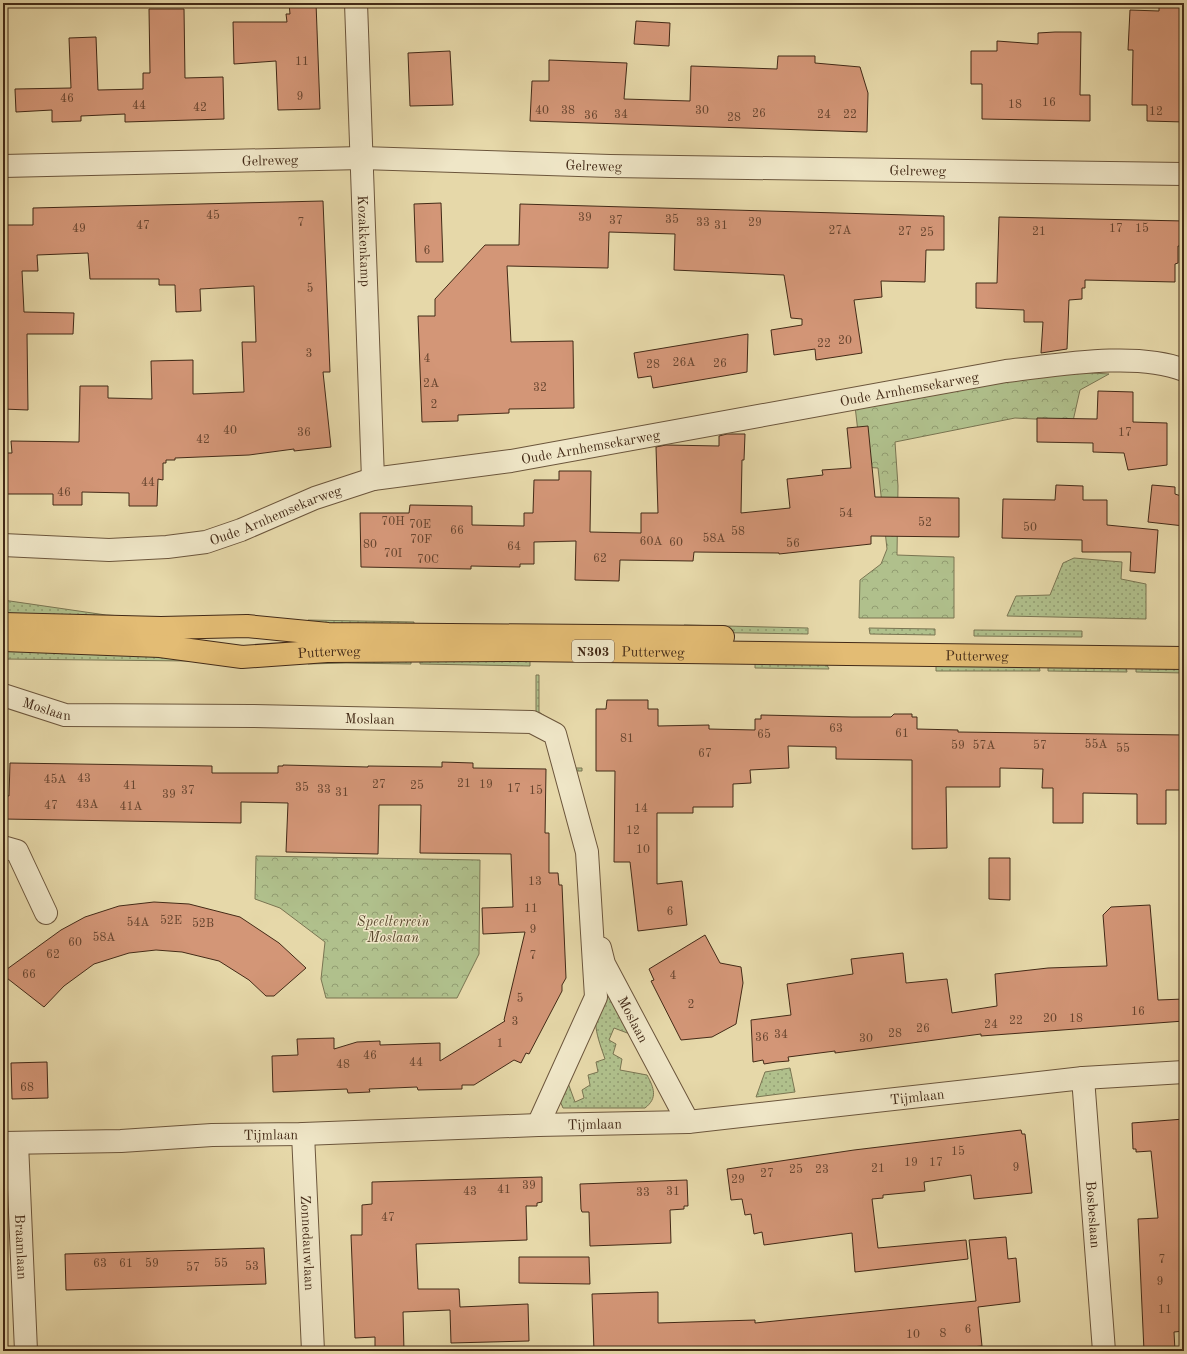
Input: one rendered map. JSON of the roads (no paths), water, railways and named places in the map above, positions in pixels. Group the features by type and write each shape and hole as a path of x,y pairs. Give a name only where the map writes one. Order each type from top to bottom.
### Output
{"main road":[{"name":"Putterweg","path":"3,624 161,628 247,626 328,634 1184,643"},
{"name":"Putterweg","path":"3,640 160,646 242,657 327,651 526,650 1184,658"}],"street":[{"name":"Kozakkenkamp","path":"356,3 373,479"},
{"name":"Gelreweg","path":"3,166 362,158 610,166 1184,174"},
{"name":"Oude Arnhemsekarweg","path":"3,545 109,550 167,548 206,542 241,530 315,498 373,479 511,461 1006,371 1056,365 1132,360 1172,365 1184,370"},
{"name":"Moslaan","path":"3,695 66,715 251,716 532,722 555,734 587,852 592,912 596,997 538,1125"},
{"path":"3,847 17,851 46,913"},
{"name":"Moslaan","path":"592,912 604,964 688,1122"},
{"name":"Tijmlaan","path":"10,1143 122,1141 212,1135 303,1134 538,1125 688,1122 1083,1078 1184,1072"},
{"name":"Bosbeslaan","path":"1083,1078 1104,1351"},
{"name":"Zonnedauwlaan","path":"303,1134 313,1351"},
{"name":"Braamlaan","path":"10,1143 26,1351"}],"park label":[{"name":"Speelterrein Moslaan","path":"393,930"}]}
